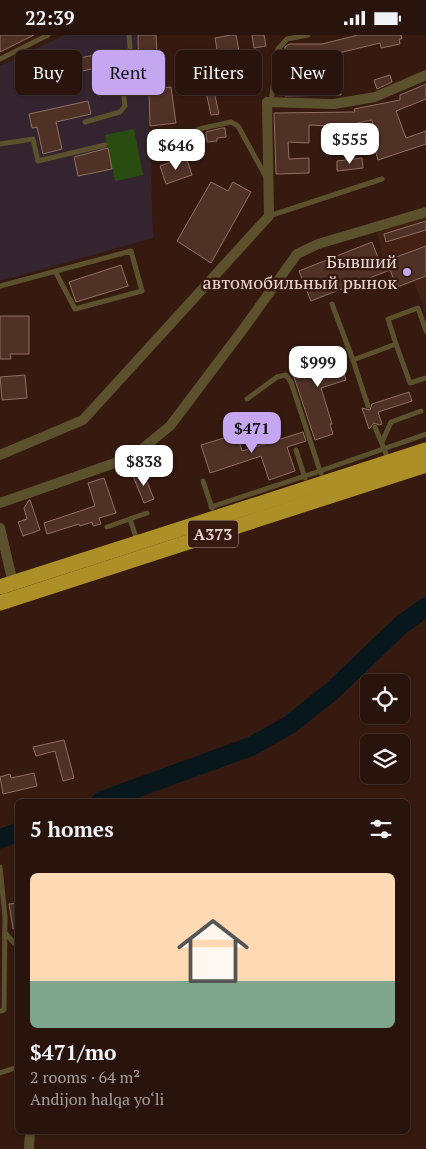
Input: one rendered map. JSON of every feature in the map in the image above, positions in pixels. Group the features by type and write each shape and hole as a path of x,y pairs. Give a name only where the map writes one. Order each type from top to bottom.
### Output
{"highway":[{"name":"A373","path":"7,585 138,543 213,512 387,455 426,450"},
{"name":"A373","path":"0,603 426,465"}],"street":[{"path":"0,455 82,420 268,217 267,102 334,104 375,97 426,75"},
{"path":"0,503 132,457 170,426 297,254 318,245 426,212"},
{"path":"0,528 7,585"},
{"path":"30,1134 30,1149"}],"lane":[{"path":"0,59 48,35"},
{"path":"85,122 120,113 125,106 122,83 132,73 129,35"},
{"path":"271,102 278,49 287,39 308,35"},
{"path":"172,151 199,129 231,122 238,126 268,179"},
{"path":"0,144 33,139 38,161 105,145"},
{"path":"268,217 382,179"},
{"path":"0,286 55,271 131,251 142,291 74,309 55,271"},
{"path":"332,304 368,406"},
{"path":"426,331 418,308 388,319 410,383 426,377"},
{"path":"353,359 396,344"},
{"path":"247,399 277,377 286,375 291,382 322,477"},
{"path":"382,441 391,422 421,411"},
{"path":"375,427 387,455 426,435"},
{"path":"296,450 306,482"},
{"path":"203,481 213,512"},
{"path":"107,527 147,513"},
{"path":"130,519 138,543"},
{"path":"0,867 5,933 2,969 4,1009 0,1011"},
{"path":"5,933 15,944"},
{"path":"0,1073 15,1068"}],"shaded area":[{"path":"65,35 137,35 137,50 92,50 92,95 148,95 153,238 0,281 0,66 15,59 15,95 82,95 82,50 34,50"},
{"name":"Бывший автомобильный рынок","path":"426,216 426,313 414,283 395,290 383,261 377,231"}],"green space":[{"path":"134,129 143,175 115,181 105,135"}],"building":[{"path":"0,35 34,35 0,52"},
{"path":"138,35 156,35 157,50 138,50"},
{"path":"236,35 239,50 217,50 215,38"},
{"path":"252,35 264,35 266,46 254,48"},
{"path":"358,35 401,35 402,39 399,39 400,44 381,48 380,43 343,52 343,50 285,50 285,47 289,44 322,44"},
{"path":"92,55 92,69 82,71 82,58"},
{"path":"390,75 392,82 377,89 374,80"},
{"path":"426,84 426,99 396,111 406,138 426,131 426,144 378,160 373,143 377,142 372,120 357,123 357,126 344,127 344,136 330,137 329,126 309,125 309,143 288,142 289,159 309,158 309,173 276,174 274,113 355,112 354,109 400,100 400,95"},
{"path":"171,87 176,123 150,126 149,95 165,95 165,88"},
{"path":"207,95 215,95 219,114 211,115"},
{"path":"285,95 341,95 285,96"},
{"path":"88,101 91,114 56,122 62,149 43,154 37,127 32,128 29,114"},
{"path":"225,128 226,137 217,138 217,141 207,142 206,132"},
{"path":"108,148 112,169 78,176 74,157"},
{"path":"186,157 192,175 166,184 160,166"},
{"path":"362,158 363,168 337,171 337,161"},
{"path":"211,182 228,191 233,182 251,192 211,263 177,241"},
{"path":"426,221 426,230 386,242 384,234"},
{"path":"372,242 380,263 426,246 426,276 397,287 390,270 311,301 299,271"},
{"path":"121,265 128,286 76,302 69,282"},
{"path":"0,316 29,316 29,354 10,354 11,359 0,359"},
{"path":"336,349 346,380 321,388 332,424 330,424 333,434 315,440 290,365"},
{"path":"25,375 27,398 2,400 0,377"},
{"path":"409,392 412,401 378,412 382,424 374,423 369,429 362,408 370,410 372,404"},
{"path":"303,432 306,441 287,447 295,471 269,480 261,456 210,473 201,445 237,434 242,451"},
{"path":"143,472 154,499 144,503 133,476"},
{"path":"104,478 116,513 99,518 101,524 93,526 92,522 80,526 79,524 47,534 44,523 95,506 88,483"},
{"path":"29,500 40,530 23,536 18,522 27,519 24,508"},
{"path":"64,740 74,778 63,781 55,751 36,756 33,747"},
{"path":"34,773 37,786 3,794 0,777 10,774 11,778"},
{"path":"15,903 15,929 13,929 9,904"}],"waterway":[{"path":"106,799 252,746 289,725 331,692 401,625 426,607"},
{"path":"0,839 15,833"}],"place":[{"name":"Бывший автомобильный рынок","path":"407,272"}]}
